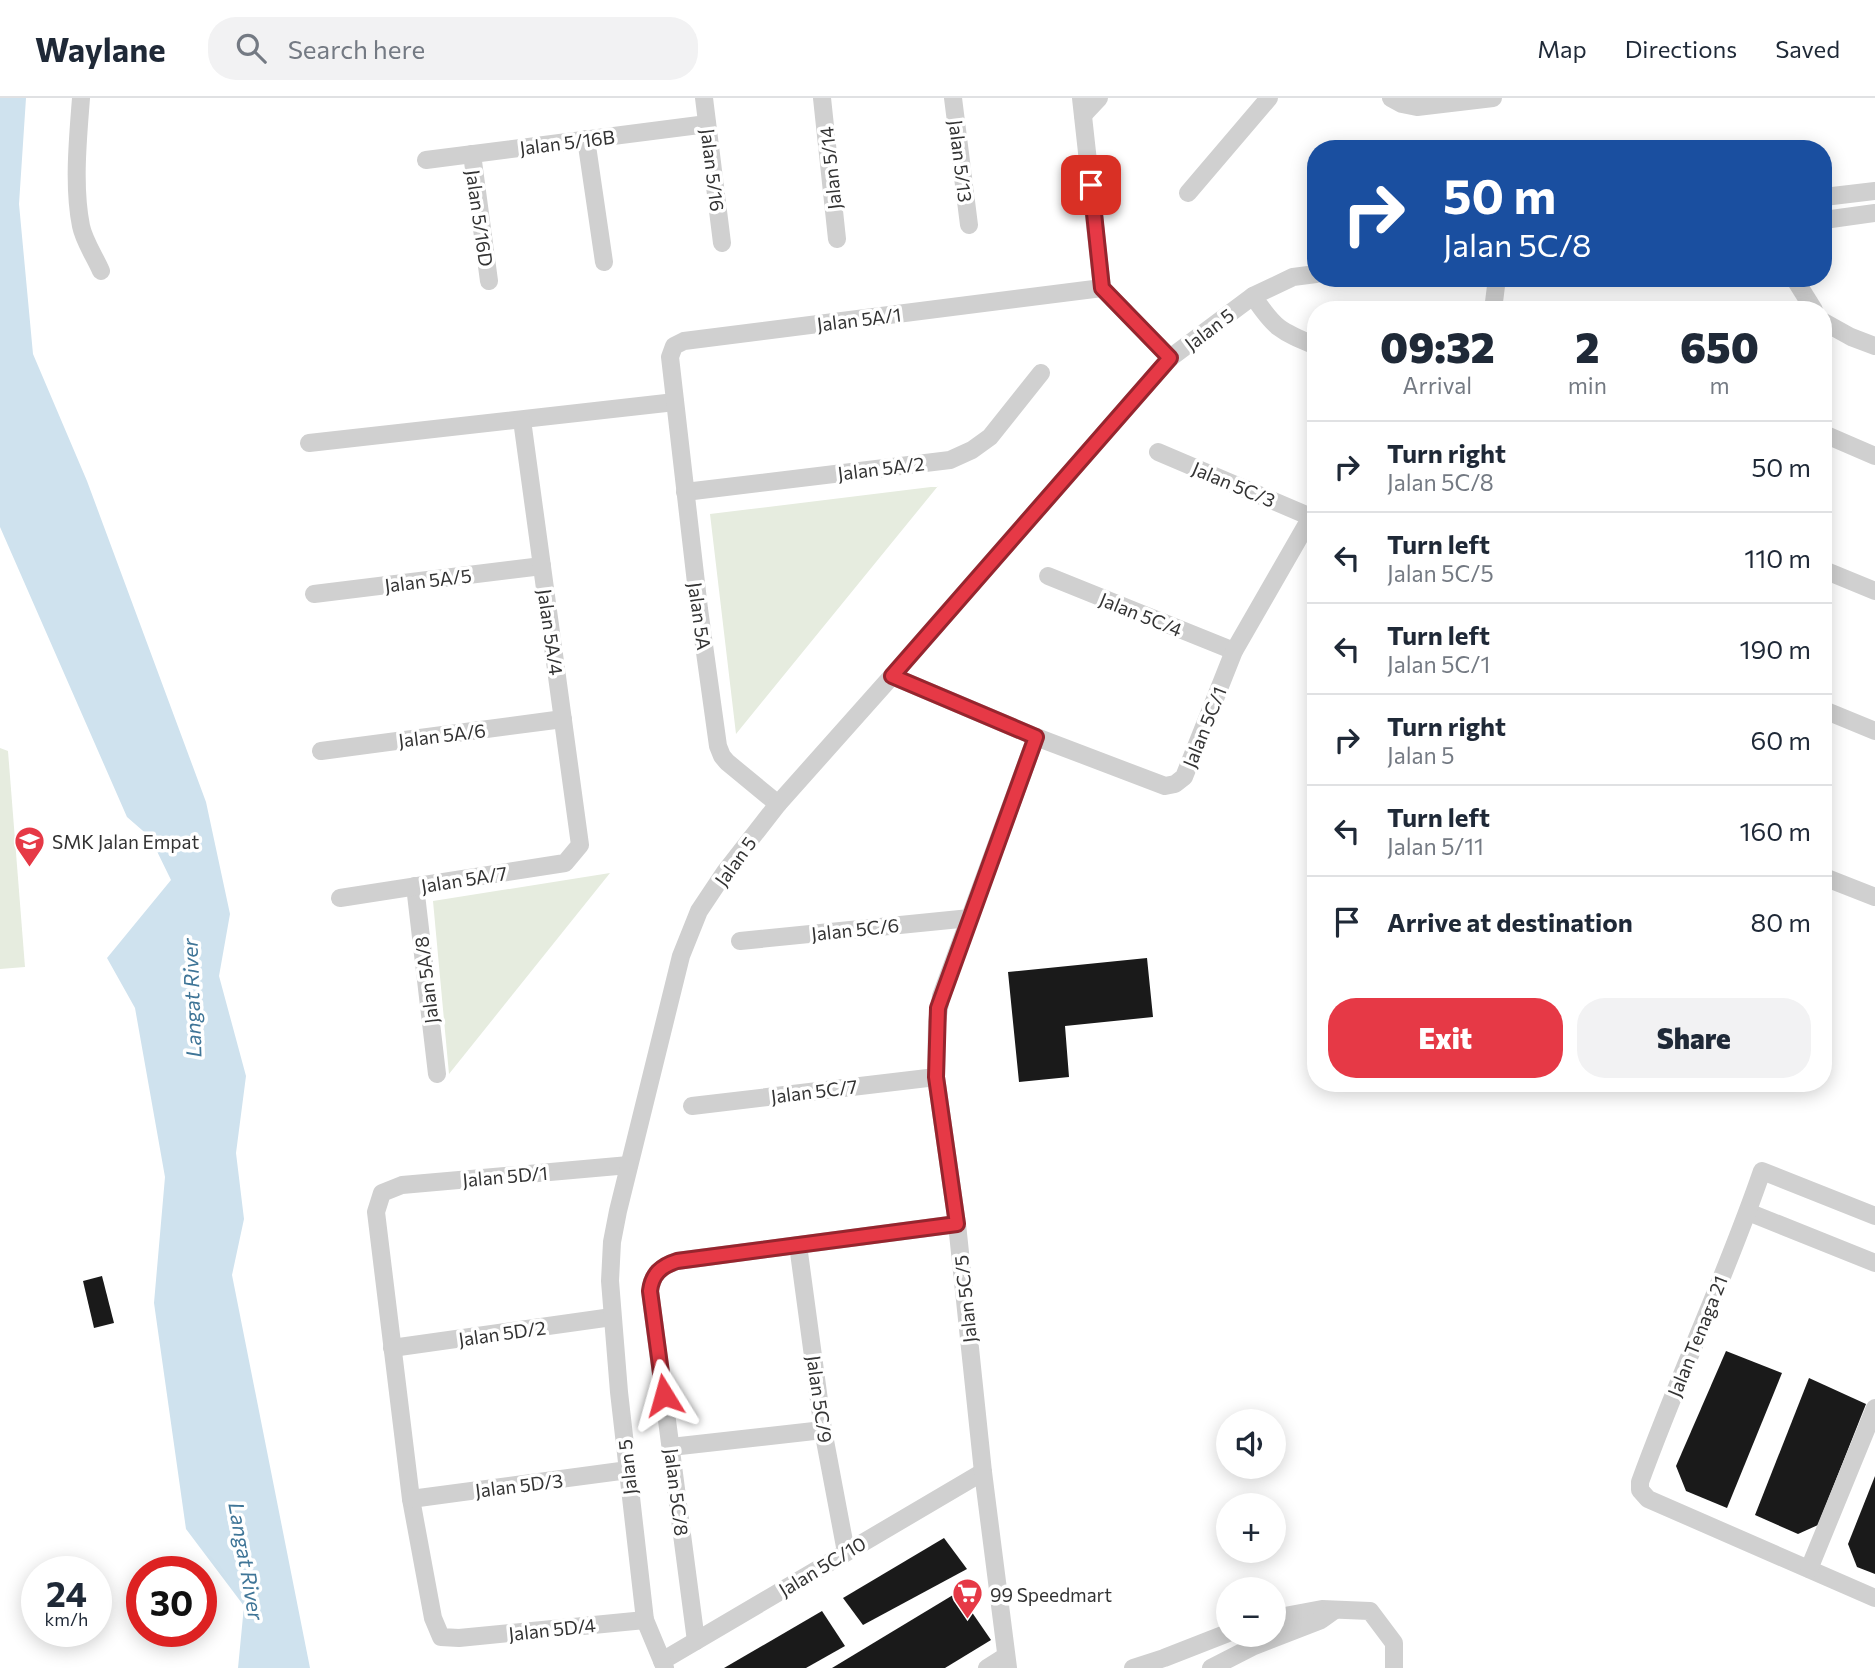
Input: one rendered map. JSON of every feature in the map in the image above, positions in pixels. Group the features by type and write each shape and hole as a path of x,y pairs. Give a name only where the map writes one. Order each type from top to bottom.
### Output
{"street":[{"path":"81,98 78,153 81,229 101,271"},
{"name":"Jalan 5/16","path":"704,98 722,243"},
{"name":"Jalan 5/14","path":"822,98 837,239"},
{"name":"Jalan 5/13","path":"953,98 969,225"},
{"path":"1099,98 1082,107 1102,288 1170,358"},
{"path":"1188,193 1269,98"},
{"path":"1391,98 1417,107 1493,98"},
{"name":"Jalan 5/16B","path":"426,160 707,124"},
{"path":"586,139 604,262"},
{"name":"Jalan 5/16D","path":"472,154 489,281"},
{"path":"1832,196 1875,191"},
{"path":"1832,219 1875,213"},
{"name":"Jalan 5","path":"663,1665 645,1620 610,1281 612,1241 629,1165 681,956 699,911 778,803 1170,358 1253,296 1293,277 1307,275"},
{"name":"Jalan 5A/1","path":"675,402 670,357 674,346 684,341 1102,288"},
{"path":"1253,296 1273,324 1307,342"},
{"path":"1832,326 1875,346"},
{"name":"Jalan 5A/2","path":"685,492 950,460 972,450 990,437 1041,373"},
{"path":"309,443 675,402"},
{"name":"Jalan 5A","path":"675,402 718,746 727,762 778,803"},
{"name":"Jalan 5A/4","path":"522,420 580,845"},
{"path":"1832,437 1875,456"},
{"name":"Jalan 5C/3","path":"1158,452 1307,512"},
{"name":"Jalan 5C/1","path":"892,676 1036,737 1165,786 1175,784 1184,777 1234,651 1307,524"},
{"name":"Jalan 5A/5","path":"314,594 542,566"},
{"path":"1832,573 1875,591"},
{"name":"Jalan 5C/4","path":"1048,576 1234,651"},
{"path":"1832,713 1875,731"},
{"name":"Jalan 5A/6","path":"321,751 563,719"},
{"name":"Jalan 5C/5","path":"1007,1662 983,1472 957,1224 936,1077 938,1008 1036,737"},
{"name":"Jalan 5A/7","path":"340,898 565,863 580,845"},
{"path":"1832,880 1875,897"},
{"name":"Jalan 5A/8","path":"415,886 437,1074"},
{"name":"Jalan 5C/6","path":"740,941 970,918"},
{"name":"Jalan 5C/7","path":"692,1106 936,1077"},
{"name":"Jalan 5D/1","path":"391,1348 376,1212 382,1193 402,1185 629,1165"},
{"name":"Jalan Tenaga 21","path":"1810,1569 1648,1499 1640,1490 1640,1482 1762,1171 1875,1216"},
{"path":"1748,1212 1875,1263"},
{"name":"Jalan 5C/8","path":"696,1641 650,1291 652,1280 666,1264 677,1261 957,1224"},
{"name":"Jalan 5C/9","path":"799,1245 823,1430 846,1552"},
{"name":"Jalan 5D/2","path":"391,1348 612,1317"},
{"path":"391,1348 411,1499"},
{"path":"1875,1408 1810,1569 1875,1598"},
{"path":"671,1447 823,1430"},
{"name":"Jalan 5D/3","path":"411,1499 628,1470"},
{"name":"Jalan 5C/10","path":"663,1665 696,1641 983,1472"},
{"name":"Jalan 5D/4","path":"411,1499 433,1619 441,1637 459,1639 645,1620"},
{"path":"1286,1615 1322,1609 1370,1611 1394,1643 1394,1668"},
{"path":"1199,1644 1211,1668 1254,1646 1321,1620 1335,1609"},
{"path":"1133,1668 1216,1638"},
{"path":"987,1668 1007,1662"}],"shaded area":[{"path":"938,486 736,734 710,514"},
{"path":"0,748 8,751 25,967 0,969"},
{"path":"610,873 449,1074 433,901"}],"water":[{"name":"Langat River","path":"0,98 26,98 19,204 33,354 87,481 206,802 230,914 219,976 246,1076 236,1153 244,1219 232,1275 310,1668 238,1668 244,1606 217,1570 217,1556 206,1556 186,1529 154,1303 165,1177 135,1008 107,958 171,880 150,837 127,817 0,527"}],"building":[{"path":"1147,958 1153,1017 1065,1026 1069,1077 1019,1082 1008,972"},
{"path":"102,1276 114,1323 94,1328 83,1281"},
{"path":"1726,1351 1782,1373 1727,1508 1686,1491 1676,1466"},
{"path":"1809,1378 1866,1404 1818,1525 1798,1534 1755,1515"},
{"path":"1875,1476 1875,1574 1857,1567 1848,1544"},
{"path":"944,1538 967,1569 863,1625 843,1598"},
{"path":"958,1592 991,1640 945,1668 832,1668"},
{"path":"822,1611 845,1646 806,1668 724,1668"}],"place":[{"name":"SMK Jalan Empat","path":"29,868"},
{"name":"99 Speedmart","path":"967,1621"}],"route":[{"path":"664,1395 650,1291 652,1280 666,1264 957,1224 936,1077 938,1008 1036,737 892,676 1170,358 1102,288 1091,185"}]}
